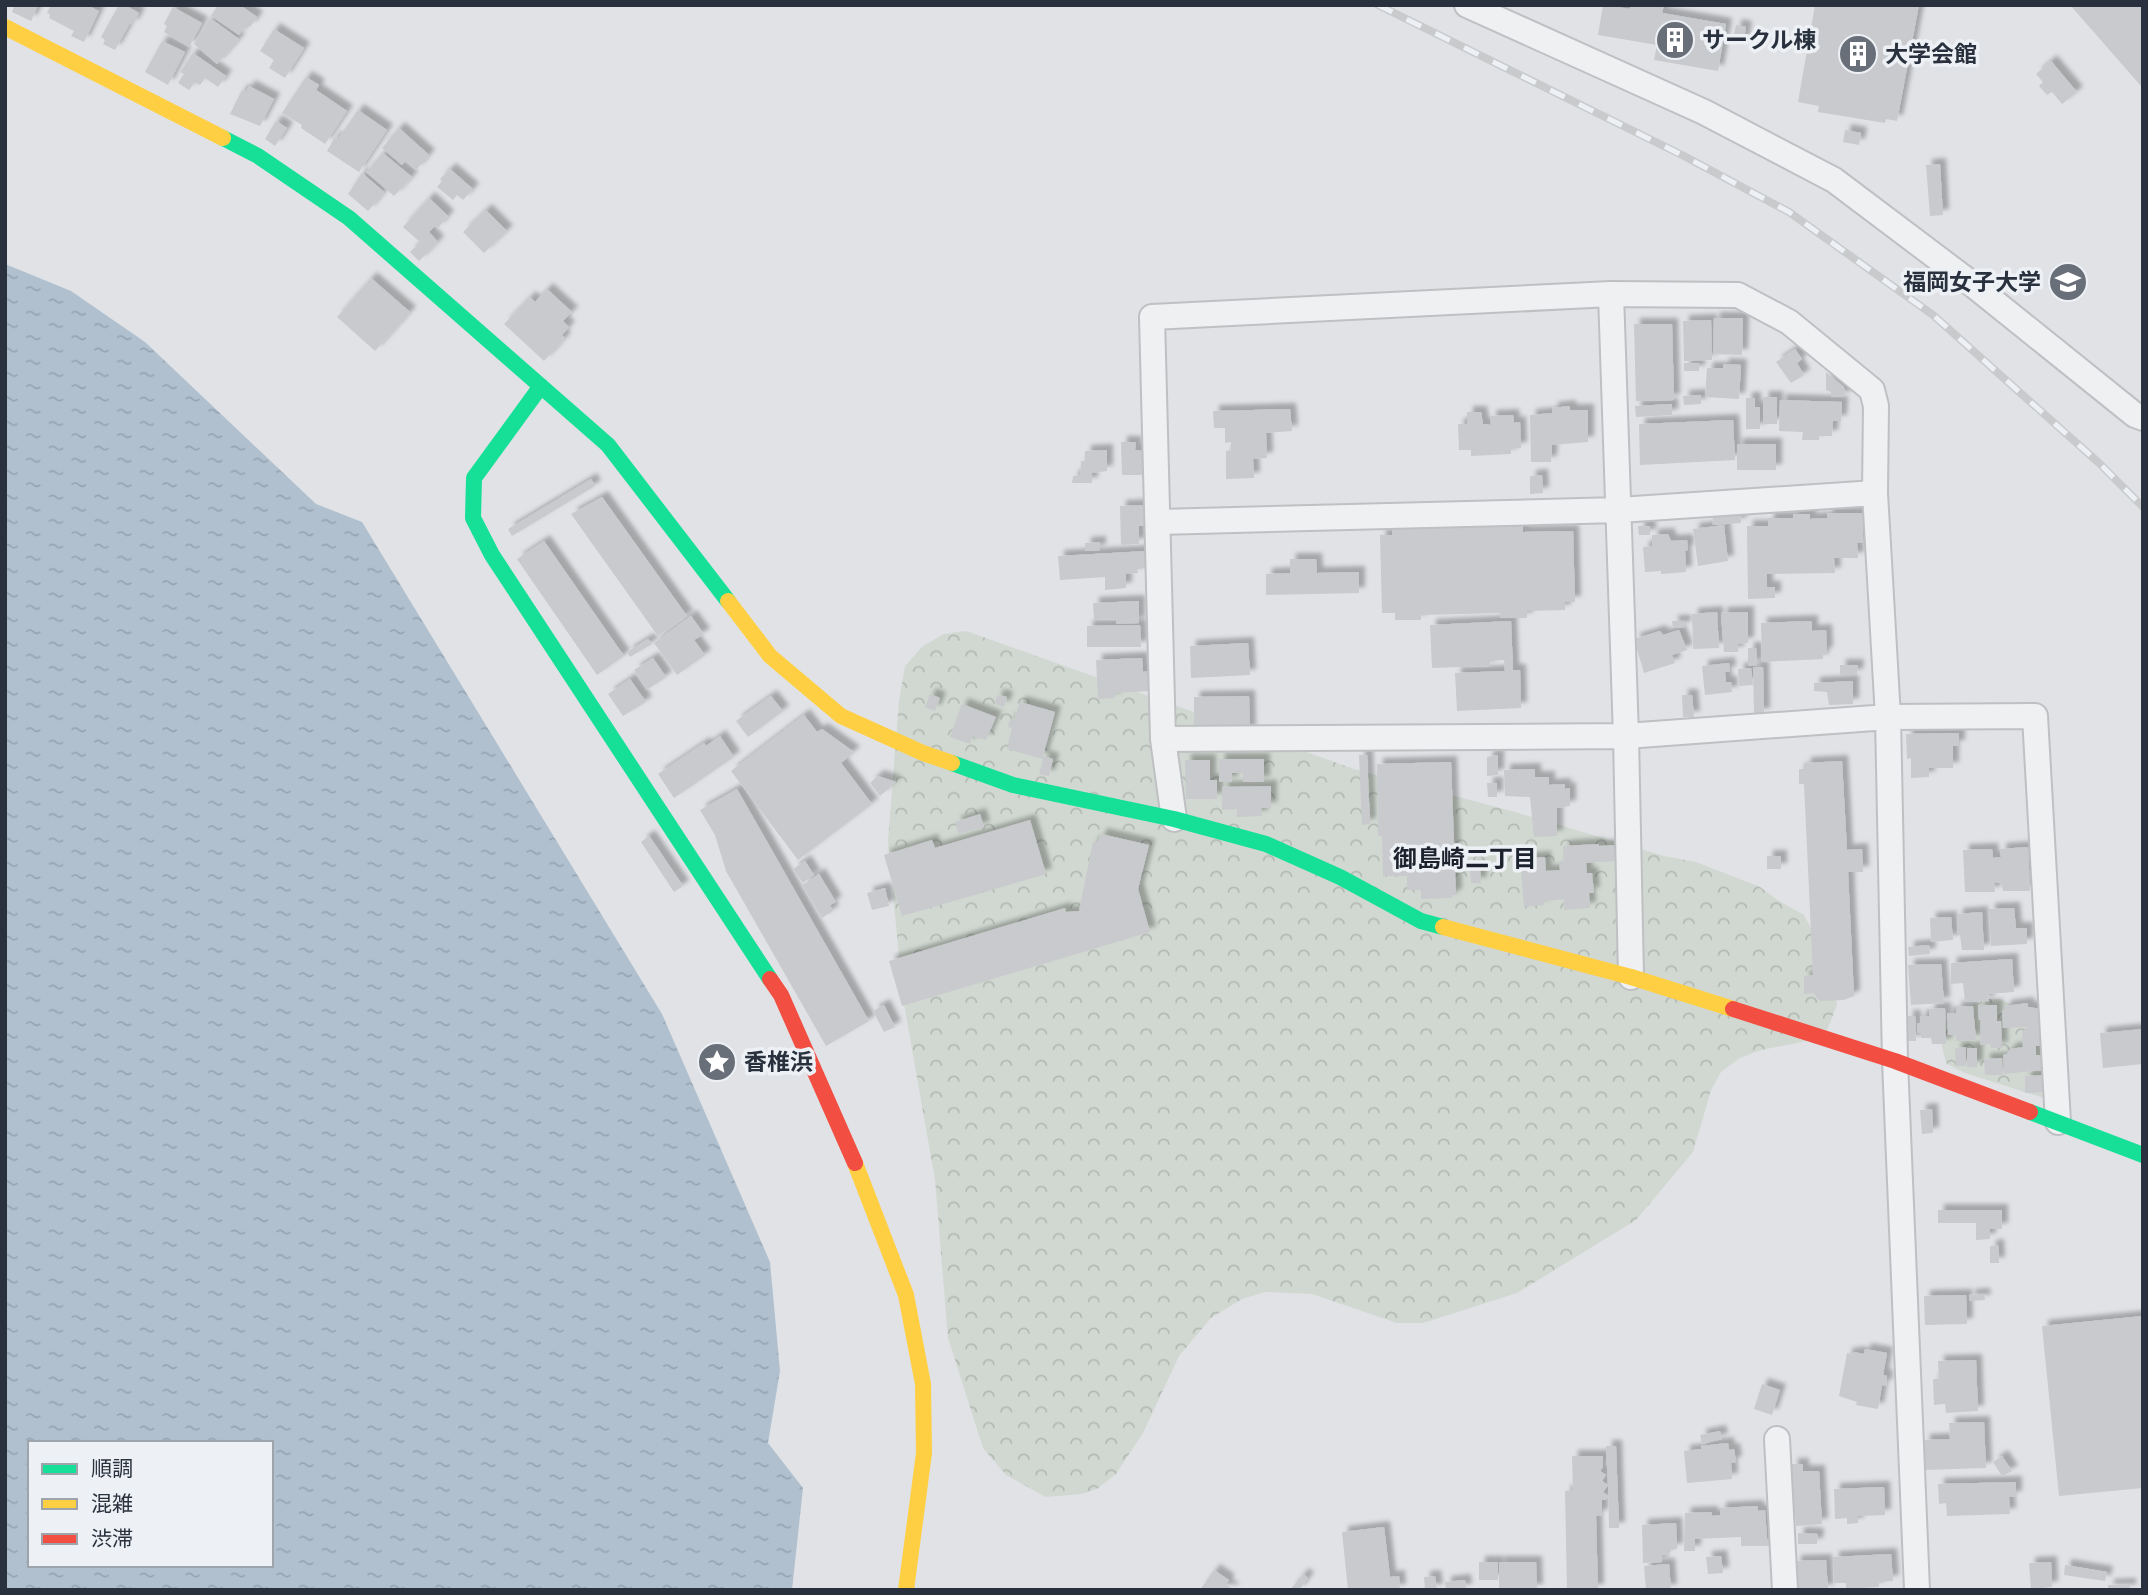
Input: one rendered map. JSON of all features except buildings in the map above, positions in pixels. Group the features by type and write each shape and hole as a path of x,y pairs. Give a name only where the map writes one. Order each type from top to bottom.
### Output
{"street":[{"path":"1467,5 1704,112 1834,180 1972,284 2135,415 2143,418"},
{"path":"5,27 258,156 349,218 608,445 770,656 841,716 923,753 1013,785 1174,819 1266,844 1340,877 1421,921 1631,977 1895,1061 2143,1155"},
{"path":"1174,819 1163,739 1153,317 1611,293 1738,295 1789,322 1872,390 1876,406 1875,493 1888,717 1895,1061 1917,1590"},
{"path":"1611,293 1631,977"},
{"path":"541,386 474,478 473,518 492,555 781,995 847,1142 906,1295 923,1384 924,1453 906,1590"},
{"path":"1159,522 1619,510 1875,493"},
{"path":"1163,739 1626,736 1888,717 2035,716 2058,1122"},
{"path":"1777,1438 1785,1590"}],"green space":[{"path":"966,631 1354,769 1515,812 1664,856 1696,862 1760,887 1804,915 1832,968 1837,1005 1827,1030 1817,1039 1761,1050 1740,1058 1721,1072 1711,1090 1693,1152 1636,1220 1517,1293 1423,1323 1397,1323 1312,1294 1265,1292 1242,1299 1211,1318 1179,1356 1143,1433 1116,1474 1097,1489 1081,1494 1046,1497 1006,1475 983,1448 948,1338 935,1180 903,998 888,841 899,701 905,666 923,646 944,634"},
{"path":"1989,999 2000,999 2008,1003 2052,1043 2053,1101 1965,1073 1947,1064 1941,1037 1947,1020 1964,1008"}],"water":[{"path":"5,264 71,291 145,342 316,504 362,522 662,1014 770,1262 780,1371 768,1443 803,1488 792,1590 5,1590"}],"railway":[{"path":"1378,5 1682,155 1789,212 1933,315 2099,463 2143,507"}],"traffic: fast":[{"path":"223,138 258,156 349,218 608,445 728,601"},
{"path":"541,386 474,478 473,518 492,555 770,979"},
{"path":"952,763 1013,785 1174,819 1266,844 1340,877 1421,921 1443,927"},
{"path":"2030,1112 2143,1155"}],"traffic: slow":[{"path":"5,27 223,138"},
{"path":"728,601 770,656 841,716 952,763"},
{"path":"1443,927 1631,977 1733,1009"},
{"path":"855,1163 906,1295 923,1384 924,1453 906,1590"}],"traffic: jam":[{"path":"770,979 781,995 855,1163"},
{"path":"1733,1009 1895,1061 2030,1112"}],"place":[{"name":"サークル棟","path":"1675,40"},
{"name":"大学会館","path":"1858,54"},
{"name":"福岡女子大学","path":"2068,282"},
{"name":"香椎浜","path":"717,1062"}],"district":[{"name":"御島崎二丁目","path":"1465,859"}]}
